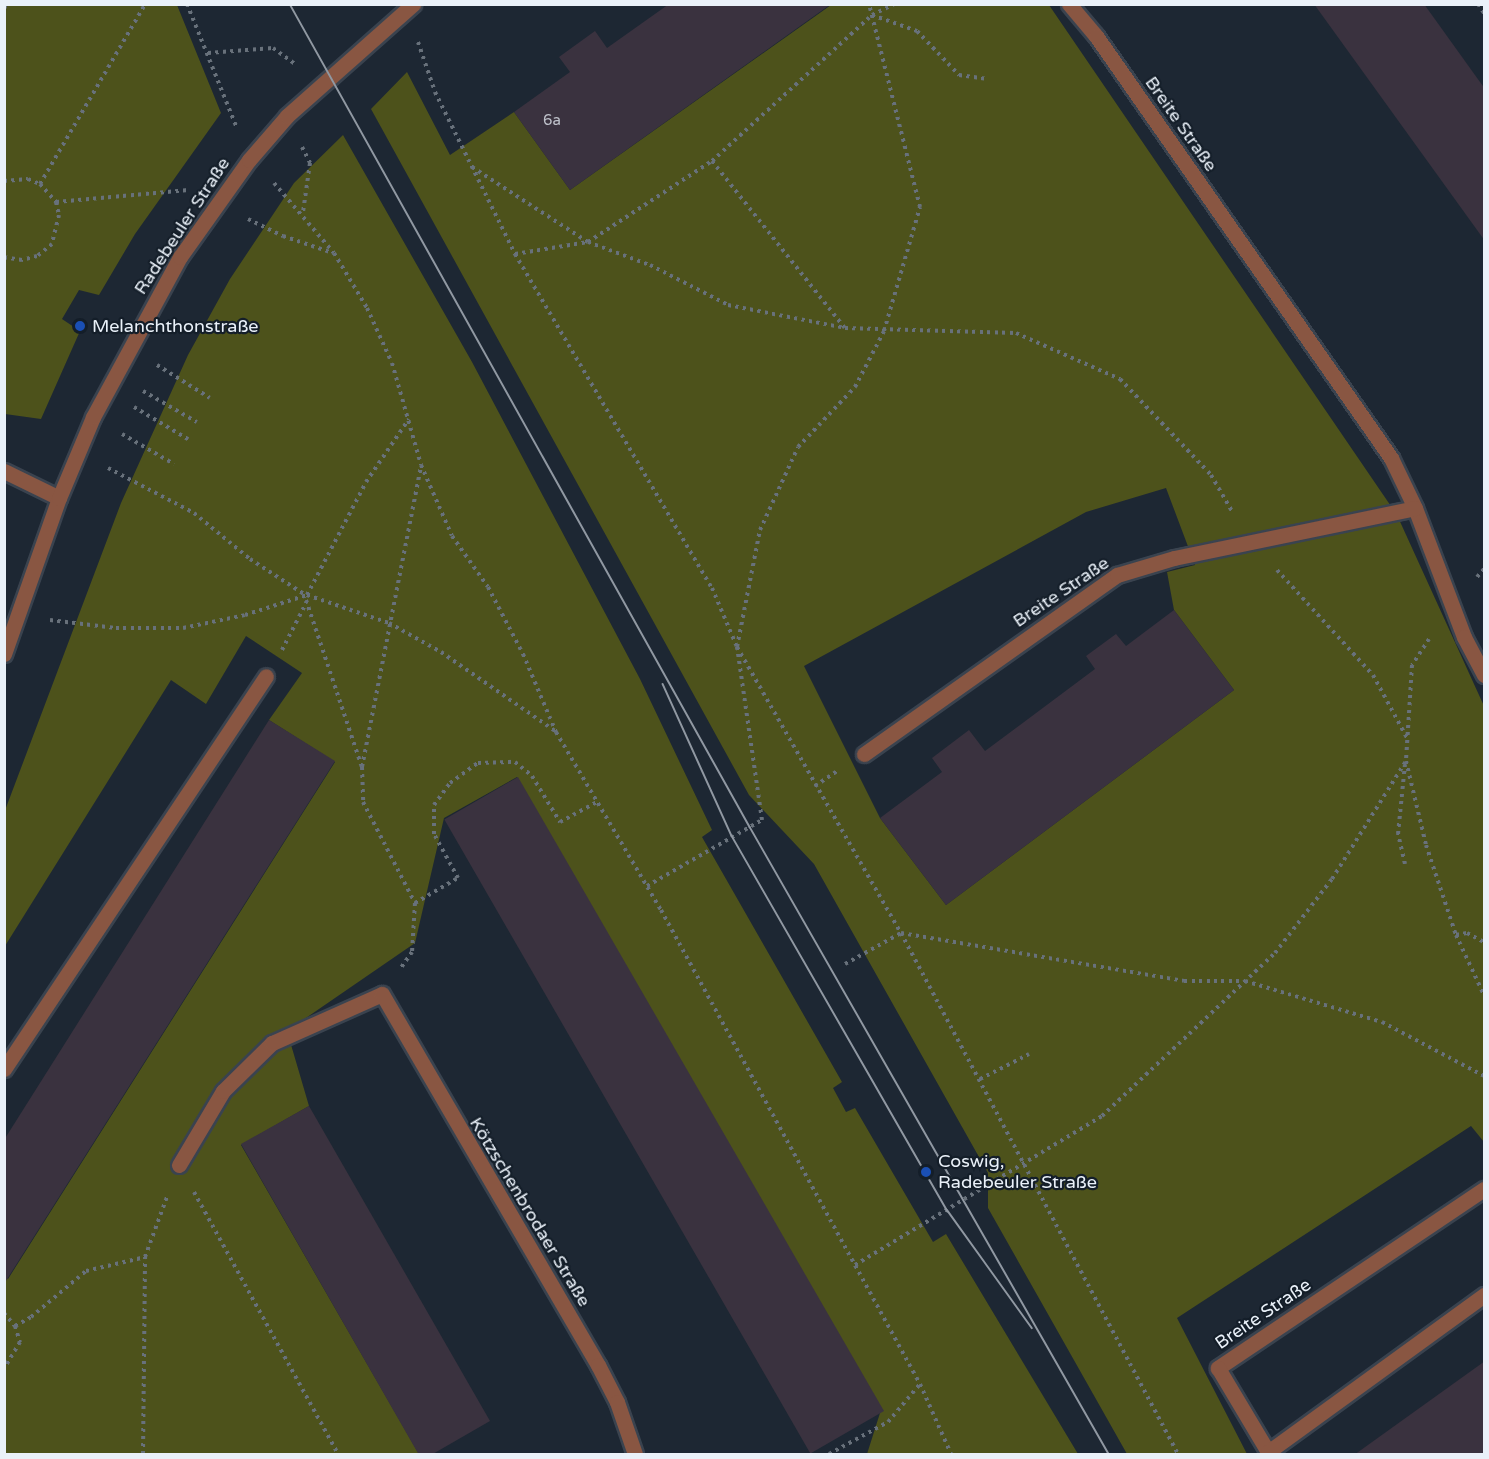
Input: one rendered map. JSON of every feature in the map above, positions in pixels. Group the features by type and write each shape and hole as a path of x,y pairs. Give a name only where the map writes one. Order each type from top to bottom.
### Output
{"street":[{"name":"Breite Straße","path":"1070,4 1096,36 1391,458 1415,508 1451,606 1485,675"},
{"name":"Radebeuler Straße","path":"4,654 20,616 58,498 93,417 128,348 180,257 249,160 287,116 410,6"},
{"path":"4,471 58,498"},
{"name":"Breite Straße","path":"864,754 1117,575 1249,542 1415,508"},
{"path":"4,1069 266,676"},
{"path":"179,1165 223,1091 272,1043 382,994"},
{"name":"Kötzschenbrodaer Straße","path":"382,994 598,1365 617,1402 635,1455"},
{"name":"Breite Straße","path":"1485,1190 1218,1368 1268,1452 1485,1294"}],"path":[{"path":"4,8 9,4"},
{"path":"40,184 145,4"},
{"path":"187,4 249,160 303,213 334,253 372,319 409,418 421,465 452,536 488,587 523,654 556,732 647,885 855,1265 920,1384 951,1455"},
{"path":"647,885 762,820 737,647 760,530 798,447 855,387 884,331 920,207 869,4"},
{"path":"515,254 588,243 712,161 872,15 895,4"},
{"path":"1478,4 1485,13"},
{"path":"410,6 435,92 515,254 712,588 737,647 901,933 1026,1164 1057,1230 1179,1455"},
{"path":"872,15 916,31 958,75 988,79"},
{"path":"208,53 273,48 323,82"},
{"path":"287,116 310,163 303,213"},
{"path":"712,161 845,328"},
{"path":"471,167 588,243 650,265 728,305 845,328 884,331 1016,333 1120,379 1211,475 1249,542 1335,630 1374,675 1407,738"},
{"path":"4,181 28,179 40,184 56,202 59,228 52,243 37,256 22,260 4,257"},
{"path":"56,202 231,185"},
{"path":"218,204 283,236 334,253"},
{"path":"128,348 210,398"},
{"path":"114,374 197,422"},
{"path":"106,390 188,439"},
{"path":"93,417 174,464"},
{"path":"266,676 305,611 307,597 366,482 409,418"},
{"path":"78,452 194,513 249,559 307,597 389,623 441,652 556,732"},
{"path":"382,994 412,952 415,903 363,802 362,767 421,465"},
{"path":"1405,864 1398,834 1406,761 1412,665 1451,606 1485,569"},
{"path":"20,616 116,628 183,628 246,615 307,597"},
{"path":"307,597 362,767"},
{"path":"1406,761 1425,845 1456,935 1485,994"},
{"path":"855,1265 1026,1164 1102,1116 1275,953 1332,879 1406,761"},
{"path":"415,903 458,878 434,834 434,805 450,783 478,764 515,762 532,776 560,822 597,802"},
{"path":"845,964 901,933 1184,981 1245,981 1383,1022 1485,1076"},
{"path":"1456,935 1467,933 1485,942"},
{"path":"980,1079 1029,1054"},
{"path":"143,1455 144,1257 179,1165"},
{"path":"179,1165 338,1455"},
{"path":"15,1326 32,1317 86,1271 144,1257"},
{"path":"4,1313 15,1326 20,1342 4,1369"},
{"path":"829,1455 888,1422 920,1384"}],"green space":[{"path":"9,5 177,5 221,113 135,234 99,295 79,290 62,319 80,331 41,419 5,414 4,8"},
{"path":"831,5 1049,5 1397,515 1484,706 1484,1142 1471,1126 1177,1318 1247,1454 1127,1454 988,1208 988,1173 814,864 749,795 371,109 407,72 450,155 514,112 570,190","holes":["1166,488 1195,565 1167,572 1174,610 1234,690 946,905 880,818 804,666 1086,512"]},
{"path":"343,135 472,362 640,679 712,830 702,837 842,1082 833,1088 846,1112 855,1108 933,1242 946,1234 1078,1454 867,1454 880,1413 517,777 444,818 415,943 287,1031 309,1106 241,1145 419,1454 5,1454 5,1277 8,1279 335,762 269,720 302,673 246,636 206,704 171,680 5,946 4,813 121,503 188,355 230,279 294,183"}],"building":[{"path":"669,4 831,4 570,190 514,112 570,72 559,57 595,31 607,48"},
{"path":"1314,4 1424,4 1485,89 1485,241"},
{"path":"1174,610 1234,690 946,905 880,818 942,772 932,758 969,730 985,751 1095,669 1086,656 1116,634 1126,646"},
{"path":"269,720 335,761 4,1284 4,1140"},
{"path":"518,777 884,1411 810,1453 444,820"},
{"path":"309,1106 490,1421 431,1455 419,1455 241,1144"},
{"path":"1485,1361 1485,1455 1354,1455"}],"tram line":[{"path":"290,4 750,827 1109,1454"},
{"path":"663,684 732,836 948,1211 1032,1328"}],"place":[{"name":"Melanchthonstraße","path":"80,326"},
{"name":"Coswig, Radebeuler Straße","path":"926,1172"}]}
